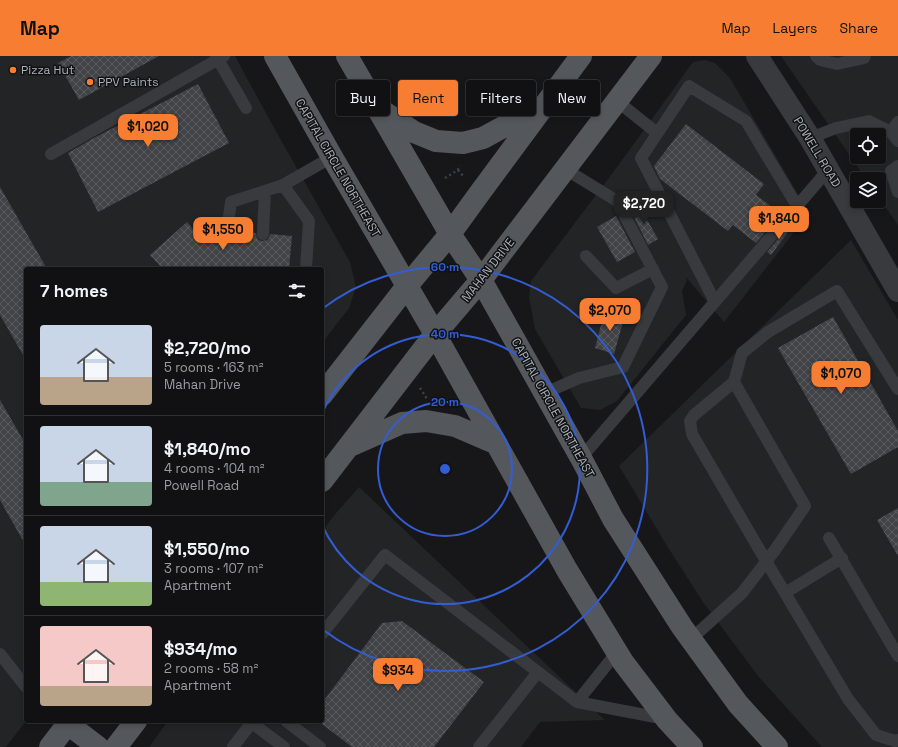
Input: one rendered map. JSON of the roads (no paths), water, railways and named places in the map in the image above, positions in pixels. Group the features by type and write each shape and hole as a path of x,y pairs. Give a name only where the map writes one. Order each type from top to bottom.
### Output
{"main road":[{"name":"CAPITAL CIRCLE NORTHEAST","path":"275,56 435,334 568,570 623,662 667,720 692,747"},
{"name":"CAPITAL CIRCLE NORTHEAST","path":"348,56 361,80"},
{"path":"563,80 581,56"},
{"name":"MAHAN DRIVE","path":"324,478 435,334 481,280 651,56"},
{"path":"389,116 414,132 436,140 462,143 483,138 544,106"},
{"path":"324,393 407,286 450,234 544,106"},
{"name":"CAPITAL CIRCLE NORTHEAST","path":"382,116 450,234 481,280 614,519 682,627 738,704 777,747"},
{"path":"349,446 402,423 426,421 455,426 497,444"},
{"path":"50,747 67,723"},
{"path":"69,723 98,747"},
{"path":"116,747 134,723"}],"street":[{"name":"POWELL ROAD","path":"757,56 810,138 898,291"}],"lane":[{"path":"816,56 820,60 837,64 864,58 865,56"},
{"path":"51,154 219,57 246,108"},
{"path":"714,302 641,158 689,86 746,121 797,206"},
{"path":"617,101 657,133"},
{"path":"810,138 836,128 869,121 894,137 898,122"},
{"path":"227,231 231,202 283,185 332,157"},
{"path":"898,166 891,171 898,192"},
{"path":"545,394 579,378 624,368 662,287 617,201 566,169"},
{"path":"581,458 828,170"},
{"path":"283,185 309,222 306,267"},
{"path":"263,234 265,191"},
{"path":"586,256 616,288 653,269"},
{"path":"898,389 837,291 768,332 742,353 734,382 694,415 690,421 692,434 848,699 876,735 895,741 898,740"},
{"path":"691,639 742,593 805,506 734,382"},
{"path":"830,538 898,656"},
{"path":"324,631 385,555 577,702 667,720"},
{"path":"785,593 842,558"},
{"path":"577,702 617,652"},
{"path":"0,654 24,684"},
{"path":"479,747 538,672"},
{"path":"233,747 252,723"},
{"path":"254,723 284,747"},
{"path":"289,723 320,747"}],"place":[{"name":"Pizza Hut","path":"13,70"},
{"name":"PPV Paints","path":"90,82"}]}
